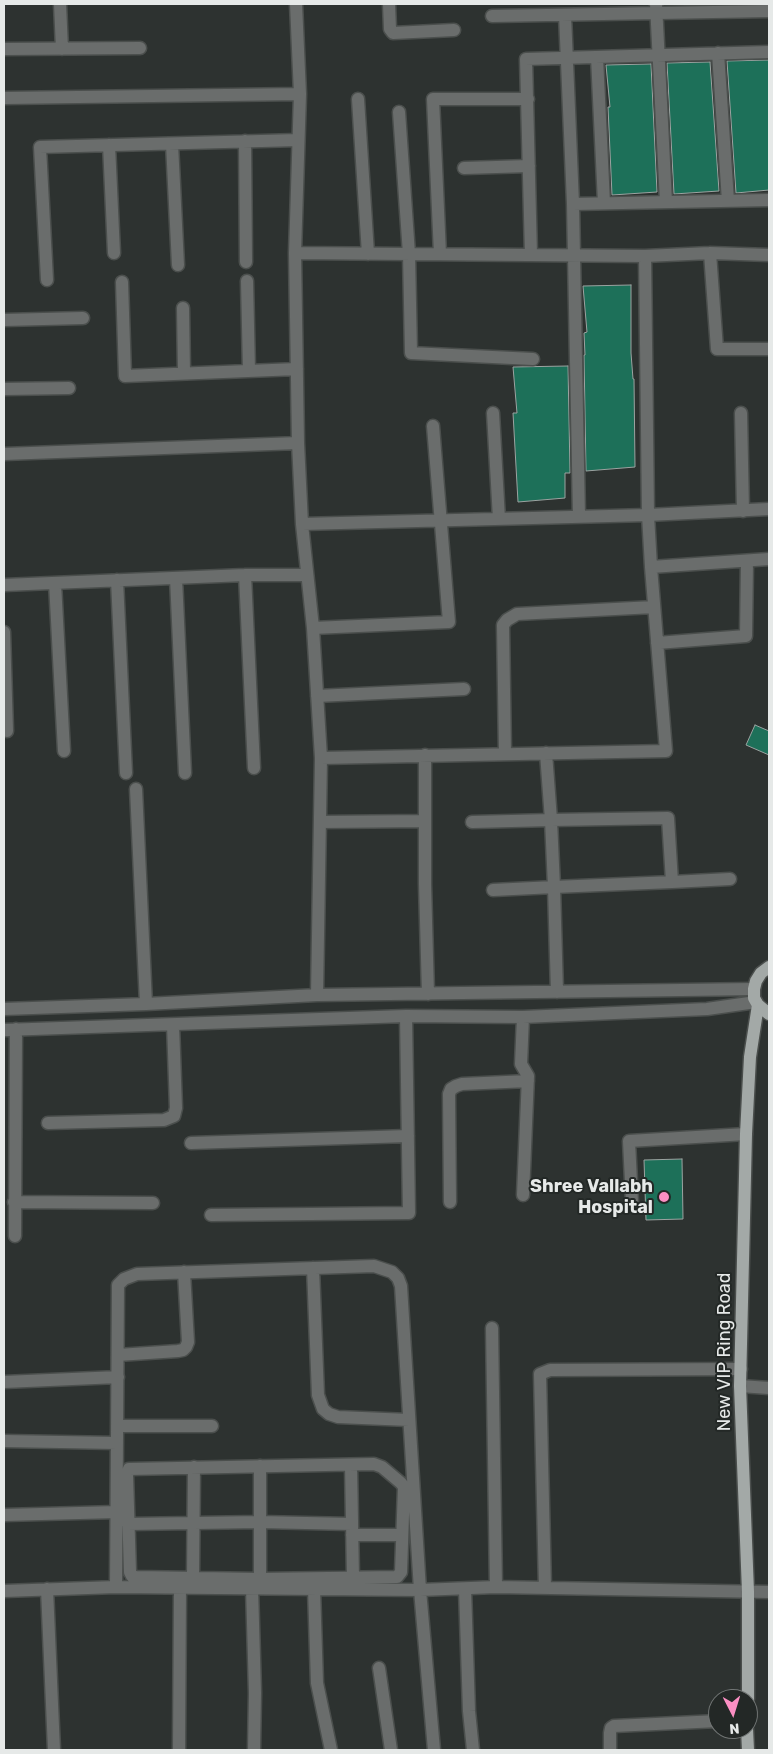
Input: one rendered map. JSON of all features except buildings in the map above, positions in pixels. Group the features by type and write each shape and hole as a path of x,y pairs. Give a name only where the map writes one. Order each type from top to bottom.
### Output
{"main road":[{"path":"765,970 769,959"},
{"name":"New VIP Ring Road","path":"748,1689 748,1592 740,1370 746,1134 750,1056 756,980 765,970"},
{"path":"756,999 769,1014"}],"street":[{"path":"60,4 62,49"},
{"path":"296,4 300,94 295,253 298,443 302,524 313,628 321,758 317,995"},
{"path":"389,4 390,29 394,33 454,30"},
{"path":"492,16 565,15 657,8 769,11"},
{"path":"657,8 666,202"},
{"path":"565,15 573,204 579,517"},
{"path":"4,49 140,48"},
{"path":"531,255 526,59 769,52"},
{"path":"718,53 728,201"},
{"path":"597,56 604,203"},
{"path":"4,98 300,94"},
{"path":"358,99 368,254"},
{"path":"440,254 433,99 528,99"},
{"path":"399,112 409,254 411,353 532,359"},
{"path":"47,280 40,147 298,140"},
{"path":"245,141 246,262"},
{"path":"172,144 178,265"},
{"path":"109,145 114,253"},
{"path":"464,168 529,166"},
{"path":"573,204 769,200"},
{"path":"295,253 645,256 710,253 769,255"},
{"path":"710,253 717,349 769,349"},
{"path":"321,758 666,751 648,515 645,256"},
{"path":"247,281 249,371"},
{"path":"122,282 125,376 297,369"},
{"path":"183,308 184,373"},
{"path":"4,320 83,318"},
{"path":"4,389 69,388"},
{"path":"493,413 499,519"},
{"path":"741,413 743,511"},
{"path":"313,628 449,622 433,426"},
{"path":"4,454 298,443"},
{"path":"302,524 648,515 769,509"},
{"path":"651,566 769,559"},
{"path":"657,643 746,636 747,561"},
{"path":"4,586 245,575 308,575"},
{"path":"245,575 254,768"},
{"path":"176,578 185,773"},
{"path":"117,580 126,773"},
{"path":"55,583 64,751"},
{"path":"505,754 503,625 507,620 517,614 654,607"},
{"path":"4,632 8,731"},
{"path":"317,696 464,689"},
{"path":"546,753 551,820 557,992"},
{"path":"425,756 428,994"},
{"path":"136,790 146,1004"},
{"path":"472,822 668,818 672,882"},
{"path":"320,822 425,821"},
{"path":"493,890 730,879"},
{"path":"4,1009 317,995 557,992 756,999"},
{"path":"15,1236 17,1059 10,1030 406,1016 523,1017 707,1009 756,999"},
{"path":"211,1216 409,1213 406,1016"},
{"path":"523,1017 522,1064 528,1076 523,1195"},
{"path":"48,1123 164,1120 174,1116 176,1108 172,1025"},
{"path":"450,1202 449,1094 451,1089 462,1084 528,1081"},
{"path":"632,1202 630,1140 746,1134"},
{"path":"191,1143 408,1136"},
{"path":"14,1202 153,1202"},
{"path":"116,1587 118,1285 124,1278 136,1274 374,1266 392,1272 398,1278 401,1286 420,1590 434,1750"},
{"path":"313,1268 318,1395 323,1410 338,1417 409,1420"},
{"path":"118,1354 178,1351 186,1347 188,1342 184,1272"},
{"path":"492,1328 496,1587"},
{"path":"545,1588 540,1374 550,1370 740,1370"},
{"path":"4,1382 118,1378"},
{"path":"740,1386 769,1388"},
{"path":"117,1426 212,1426"},
{"path":"4,1441 117,1443"},
{"path":"4,1591 257,1585 353,1578 397,1577 401,1572 404,1488 379,1466 351,1465 129,1469 126,1474 130,1572 132,1576 136,1577 193,1578 257,1585 314,1589 420,1590 496,1587 769,1592"},
{"path":"351,1465 353,1578"},
{"path":"254,1750 260,1466"},
{"path":"193,1578 194,1467"},
{"path":"4,1514 117,1512"},
{"path":"128,1524 260,1522 402,1535"},
{"path":"179,1750 180,1587"},
{"path":"314,1589 317,1683 331,1750"},
{"path":"465,1589 473,1750"},
{"path":"47,1590 54,1750"},
{"path":"379,1668 391,1750"},
{"path":"610,1750 610,1733 614,1726 708,1721"}],"place":[{"name":"Shree Vallabh Hospital","path":"664,1197"}]}
